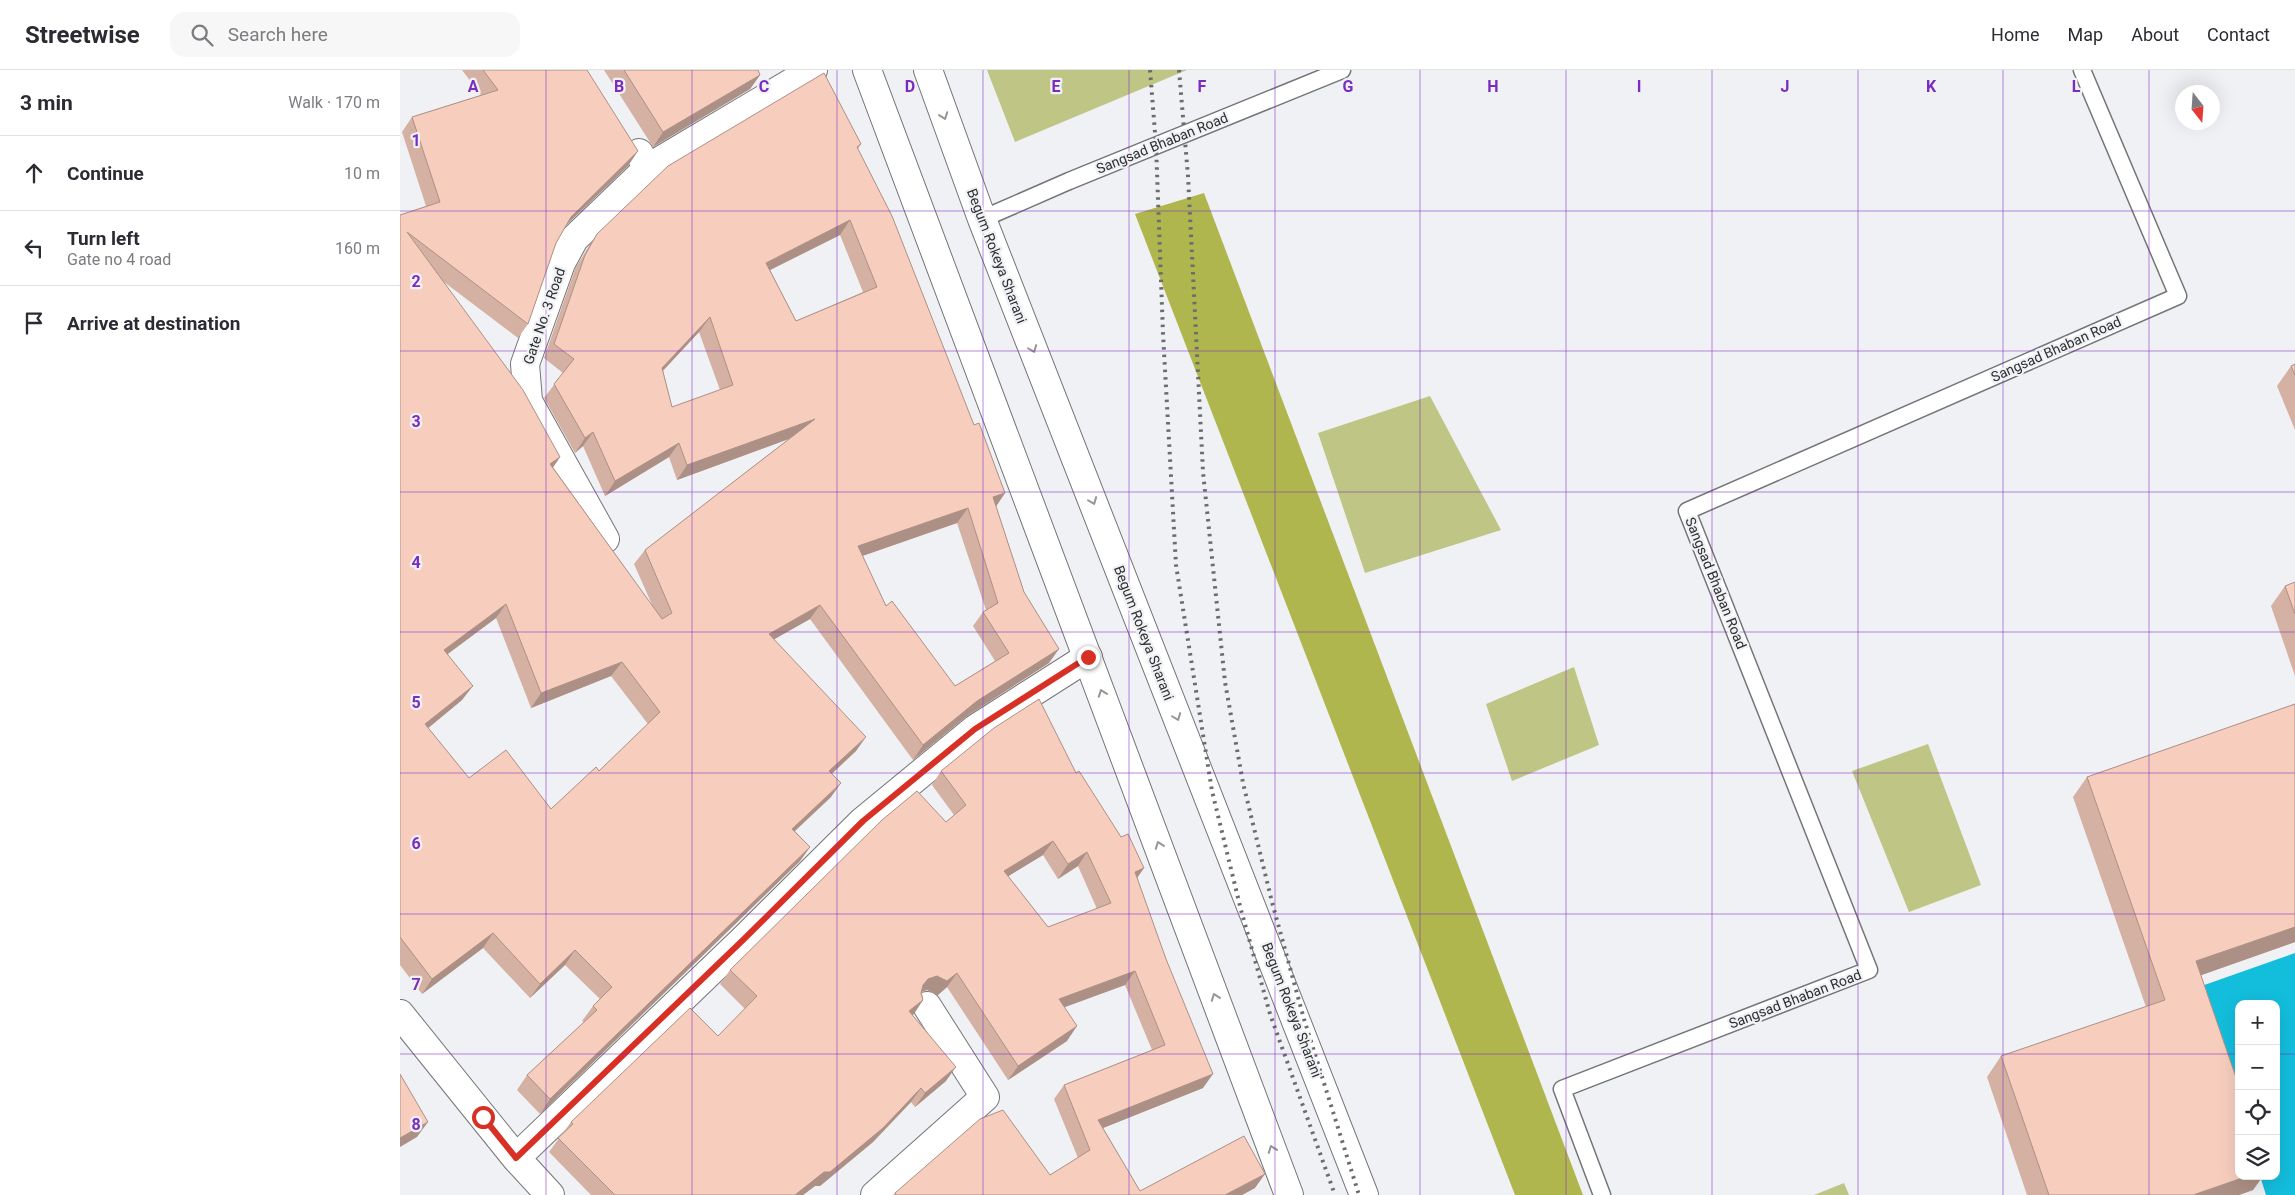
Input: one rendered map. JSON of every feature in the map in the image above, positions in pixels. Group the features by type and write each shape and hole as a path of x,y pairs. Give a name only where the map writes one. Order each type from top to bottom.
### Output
{"main road":[{"name":"Gate No. 3 Road","path":"605,539 528,401 525,364 561,263 574,239 648,168 813,70"},
{"path":"867,70 1289,1195"},
{"name":"Begum Rokeya Sharani","path":"928,70 982,219 1364,1195"},
{"path":"627,135 648,168"},
{"path":"516,1158 743,940 863,821 975,729 1088,657"},
{"path":"875,1195 985,1097 927,1006"},
{"path":"400,1014 516,1158 550,1195"}],"lane":[{"name":"Sangsad Bhaban Road","path":"982,219 1069,181 1342,70"},
{"name":"Sangsad Bhaban Road","path":"1602,1195 1562,1089 1869,970 1687,511 2178,296 2082,70"}],"green space":[{"path":"987,70 1187,70 1015,142"},
{"path":"1204,193 1583,1195 1515,1195 1135,214"},
{"path":"1430,396 1501,530 1365,573 1318,433"},
{"path":"1574,667 1599,745 1512,781 1486,704"},
{"path":"1928,744 1981,885 1909,912 1852,771"},
{"path":"1844,1183 1849,1195 1814,1195"}],"water":[{"path":"2295,953 2295,1195 2266,1195 2261,1180 2280,1180 2280,1000 2235,1000 2235,1107 2193,989"}],"building":[{"path":"483,70 587,70 638,151 571,217 556,243 528,324 407,232 523,390 560,457 550,464 662,619 672,613 645,550 815,419 687,465 679,443 615,481 593,432 585,438 554,384 574,359 554,344 585,255 597,234 668,166 824,73 861,144 857,147 892,216 974,425 979,423 1005,493 993,497 1024,592 1059,649 977,701 923,745 820,605 769,634 866,737 829,771 841,783 792,829 810,847 550,1099 527,1075 597,1010 593,1006 612,987 575,950 540,984 493,933 432,979 400,937 400,215 440,202 412,117 498,90","holes":["850,220 877,287 796,321 766,263","710,317 733,385 672,407 662,368","968,508 998,603 983,612 1009,653 955,686 892,601 886,606 858,546","506,604 541,693 622,662 660,712 599,771 596,767 551,809 506,750 469,778 425,724 473,686 444,650"]},
{"path":"624,70 758,70 760,75 663,132"},
{"path":"2295,364 2295,375 2291,366"},
{"path":"2295,582 2295,614 2285,586"},
{"path":"1039,699 1076,773 1079,771 1121,837 1128,834 1144,868 1135,872 1166,959 1213,1074 1098,1120 1140,1191 1244,1136 1265,1174 1225,1195 896,1195 895,1193 980,1119 1003,1110 1050,1175 1090,1150 1064,1085 1165,1045 1135,971 1059,999 1077,1026 1018,1066 957,973 947,981 937,976 928,979 923,985 921,993 923,1000 909,1011 956,1067 925,1093 921,1088 883,1128 830,1172 824,1172 795,1195 615,1195 558,1138 573,1124 571,1122 690,1008 718,1036 757,996 730,970 882,820 917,791 946,822 966,805 941,771 994,728","holes":["1053,841 1068,864 1087,852 1111,903 1048,927 1004,871"]},
{"path":"2295,704 2295,927 2196,961 2235,1074 2236,1180 2193,1195 2049,1195 2001,1056 2165,1000 2087,777"},
{"path":"400,1074 428,1122 400,1138"}],"railway":[{"path":"1150,70 1156,145 1163,334 1176,565 1212,791 1241,910 1270,1014 1335,1195"},
{"path":"1179,70 1188,176 1203,472 1225,682 1243,783 1272,902 1304,1019 1359,1195"}],"route":[{"path":"483,1117 516,1158 743,940 863,821 975,729 1088,657"}]}
